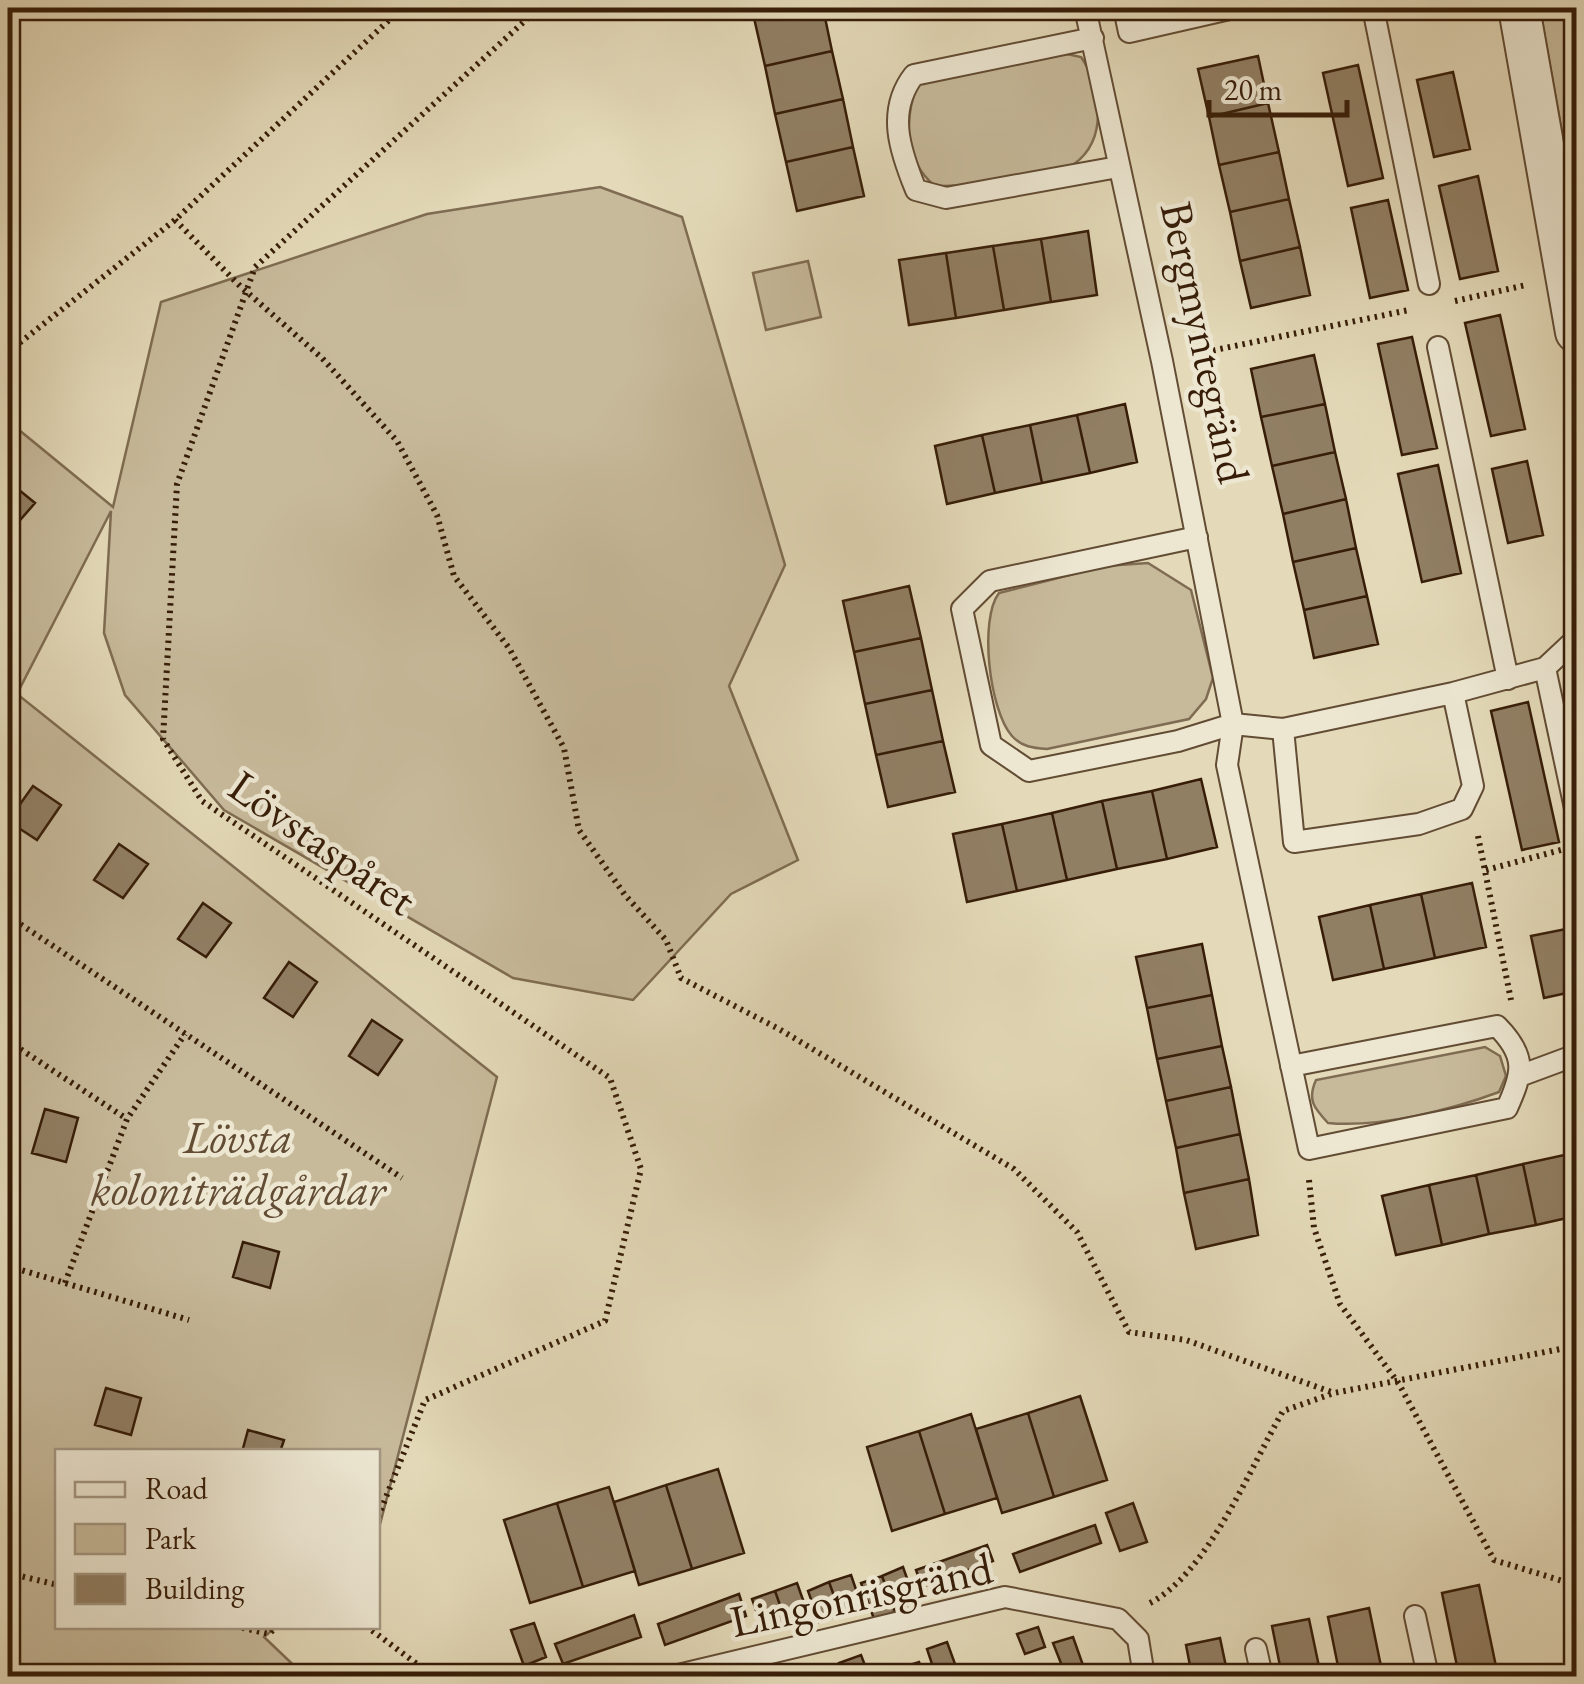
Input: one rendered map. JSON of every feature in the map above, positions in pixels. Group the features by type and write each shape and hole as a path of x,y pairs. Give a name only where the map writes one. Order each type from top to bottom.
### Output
{"street":[{"path":"1520,8 1576,332"}],"lane":[{"name":"Bergmyntegränd","path":"1085,8 1162,361 1233,724 1227,765 1309,1149"},
{"path":"1124,8 1129,32 1234,8"},
{"path":"1373,8 1429,284"},
{"name":"Bergmyntegränd","path":"1093,38 914,75 900,94 897,128 902,155 916,190 946,198 1118,167"},
{"path":"1438,348 1508,678"},
{"name":"Bergmyntegränd","path":"1196,537 990,581 962,610 991,745 1030,771 1178,741 1233,724 1283,730 1453,694 1545,668 1576,640"},
{"path":"1545,668 1576,813"},
{"path":"1283,730 1294,842 1420,824 1462,809 1473,786 1453,694"},
{"path":"1291,1066 1497,1026 1513,1042 1522,1074 1507,1108 1309,1149"},
{"path":"1522,1074 1576,1056"},
{"name":"Lingonrisgränd","path":"674,1676 1005,1598 1118,1619"},
{"path":"1416,1616 1428,1676"},
{"path":"1118,1619 1138,1639 1144,1676"},
{"path":"1256,1649 1262,1676"}],"path":[{"path":"8,352 175,220 402,8"},
{"name":"Lövstaspåret","path":"380,1512 425,1400 604,1321 641,1168 610,1078 202,801 163,738 177,484 255,267 540,8"},
{"path":"175,220 246,291 322,358 397,442 437,515 454,576 518,661 564,748 579,830 625,895 666,940 681,978 796,1038 1014,1168 1077,1232 1129,1332 1186,1340 1334,1393"},
{"path":"1452,302 1566,276"},
{"path":"1162,361 1413,310"},
{"path":"1462,809 1477,832 1512,1005 1497,1026"},
{"path":"1486,870 1576,843"},
{"path":"8,916 402,1178"},
{"path":"65,1284 127,1119 185,1034"},
{"path":"8,1041 127,1119"},
{"path":"1309,1149 1314,1228 1340,1304 1398,1384 1494,1560 1576,1585"},
{"path":"8,1266 189,1320"},
{"path":"1118,1619 1174,1590 1208,1542 1283,1411 1334,1393 1398,1384 1576,1346"},
{"path":"8,1573 55,1584"},
{"path":"247,1629 268,1634 274,1629"},
{"path":"370,1629 433,1676"}],"green space":[{"path":"1543,8 1576,8 1576,212 1542,21"},
{"path":"1062,53 1081,57 1094,83 1097,128 1085,154 1074,164 1048,174 935,186 917,164 909,137 919,81"},
{"name":"Lövsta koloniträdgårdar","path":"600,187 682,217 785,565 729,686 798,860 731,894 633,1000 513,978 224,810 125,695 104,633 111,511 17,694 497,1077 380,1524 380,1449 55,1449 55,1629 274,1629 264,1637 305,1676 8,1676 8,421 113,507 161,302 427,214"},
{"path":"808,261 821,317 766,330 753,273"},
{"path":"1148,563 1191,590 1213,678 1206,699 1189,719 1047,749 1016,740 997,706 989,664 989,623 999,593 1105,566"},
{"path":"1485,1047 1500,1056 1506,1076 1499,1092 1480,1099 1415,1116 1348,1124 1328,1123 1313,1103 1316,1080"}],"building":[{"path":"799,8 823,8 832,51 765,66 754,18"},
{"path":"832,51 843,99 775,114 765,66"},
{"path":"1258,56 1268,103 1209,117 1198,69"},
{"path":"1358,65 1383,178 1348,186 1323,73"},
{"path":"1453,72 1470,149 1434,157 1417,80"},
{"path":"843,99 853,147 786,162 775,114"},
{"path":"1268,103 1279,152 1219,165 1209,117"},
{"path":"853,147 864,196 797,211 786,162"},
{"path":"1279,152 1289,199 1230,212 1219,165"},
{"path":"1478,176 1498,271 1460,279 1439,186"},
{"path":"1289,199 1300,247 1240,261 1230,212"},
{"path":"1388,200 1408,290 1370,298 1351,208"},
{"path":"1088,231 1097,295 1051,302 1041,239"},
{"path":"1041,239 1051,302 1004,310 993,246"},
{"path":"993,246 1004,310 956,318 946,253"},
{"path":"1300,247 1310,295 1251,308 1240,261"},
{"path":"946,253 956,318 909,325 899,260"},
{"path":"1500,315 1525,429 1491,436 1465,323"},
{"path":"1412,337 1437,448 1402,455 1378,344"},
{"path":"1314,355 1325,404 1261,417 1251,369"},
{"path":"1125,404 1137,462 1090,473 1077,415"},
{"path":"1325,404 1335,452 1272,466 1261,417"},
{"path":"1077,415 1090,473 1042,483 1030,425"},
{"path":"1030,425 1042,483 995,493 982,435"},
{"path":"982,435 995,493 947,504 935,446"},
{"path":"1335,452 1346,499 1283,514 1272,466"},
{"path":"1527,461 1543,535 1508,543 1492,469"},
{"path":"1438,465 1461,573 1422,582 1398,474"},
{"path":"8,481 35,503 8,534"},
{"path":"1346,499 1356,548 1293,562 1283,514"},
{"path":"1356,548 1367,596 1304,610 1293,562"},
{"path":"909,586 921,638 854,652 843,601"},
{"path":"1367,596 1378,644 1314,658 1304,610"},
{"path":"921,638 932,690 865,704 854,652"},
{"path":"932,690 943,741 876,755 865,704"},
{"path":"1528,702 1559,842 1522,850 1491,711"},
{"path":"943,741 955,792 888,807 876,755"},
{"path":"1201,779 1217,847 1167,859 1152,791"},
{"path":"33,786 61,805 37,840 8,821"},
{"path":"1152,791 1167,859 1117,869 1102,801"},
{"path":"1102,801 1117,869 1067,880 1052,813"},
{"path":"1052,813 1067,880 1017,891 1002,824"},
{"path":"1002,824 1017,891 967,902 953,834"},
{"path":"119,844 148,864 123,898 94,880"},
{"path":"1472,883 1486,947 1435,958 1421,894"},
{"path":"1421,894 1435,958 1384,969 1370,905"},
{"path":"203,903 231,923 206,957 178,939"},
{"path":"1370,905 1384,969 1333,980 1319,917"},
{"path":"1576,927 1576,991 1544,998 1531,936"},
{"path":"1202,944 1212,995 1147,1008 1136,957"},
{"path":"289,962 317,982 293,1017 264,998"},
{"path":"1212,995 1222,1046 1157,1059 1147,1008"},
{"path":"372,1020 402,1040 378,1075 349,1056"},
{"path":"1222,1046 1231,1087 1166,1101 1157,1059"},
{"path":"1231,1087 1240,1134 1176,1148 1166,1101"},
{"path":"45,1109 78,1118 66,1162 32,1153"},
{"path":"1240,1134 1249,1179 1184,1193 1176,1148"},
{"path":"1569,1154 1576,1216 1536,1225 1523,1164"},
{"path":"1523,1164 1536,1225 1489,1234 1476,1175"},
{"path":"1476,1175 1489,1234 1442,1245 1429,1185"},
{"path":"1249,1179 1258,1235 1196,1249 1184,1193"},
{"path":"1429,1185 1442,1245 1396,1255 1382,1196"},
{"path":"243,1242 279,1252 270,1288 233,1277"},
{"path":"106,1388 141,1398 131,1435 95,1425"},
{"path":"1080,1396 1107,1480 1054,1497 1028,1413"},
{"path":"1028,1413 1054,1497 1002,1513 976,1429"},
{"path":"971,1414 997,1498 945,1514 919,1431"},
{"path":"248,1430 284,1440 281,1449 243,1449"},
{"path":"919,1431 945,1514 892,1531 867,1447"},
{"path":"718,1469 744,1553 692,1569 666,1485"},
{"path":"666,1485 692,1569 639,1585 614,1502"},
{"path":"609,1487 635,1571 583,1587 557,1503"},
{"path":"557,1503 583,1587 530,1603 504,1520"},
{"path":"1133,1503 1147,1542 1120,1551 1106,1513"},
{"path":"1095,1525 1101,1543 1020,1572 1013,1554"},
{"path":"987,1545 993,1561 922,1587 916,1570"},
{"path":"903,1567 916,1604 895,1612 882,1576"},
{"path":"851,1575 862,1607 841,1615 829,1582"},
{"path":"882,1576 895,1612 874,1619 861,1583"},
{"path":"829,1582 841,1615 819,1622 808,1591"},
{"path":"797,1583 808,1614 786,1622 775,1591"},
{"path":"1479,1585 1498,1676 1459,1676 1442,1593"},
{"path":"775,1591 786,1622 763,1630 752,1599"},
{"path":"739,1594 746,1616 665,1645 658,1624"},
{"path":"1369,1608 1383,1676 1340,1676 1328,1617"},
{"path":"634,1615 641,1637 563,1664 555,1644"},
{"path":"1309,1619 1321,1676 1282,1676 1272,1626"},
{"path":"534,1623 546,1657 524,1666 511,1630"},
{"path":"1038,1627 1045,1647 1025,1654 1017,1634"},
{"path":"1073,1637 1085,1671 1066,1676 1053,1643"},
{"path":"1220,1638 1228,1676 1192,1676 1186,1645"},
{"path":"947,1642 959,1675 936,1676 927,1649"},
{"path":"1576,1642 1576,1676 1569,1643"},
{"path":"861,1655 869,1676 844,1676 839,1663"},
{"path":"919,1662 924,1676 903,1676 900,1668"},
{"path":"900,1668 903,1676 881,1676 881,1675"}]}
